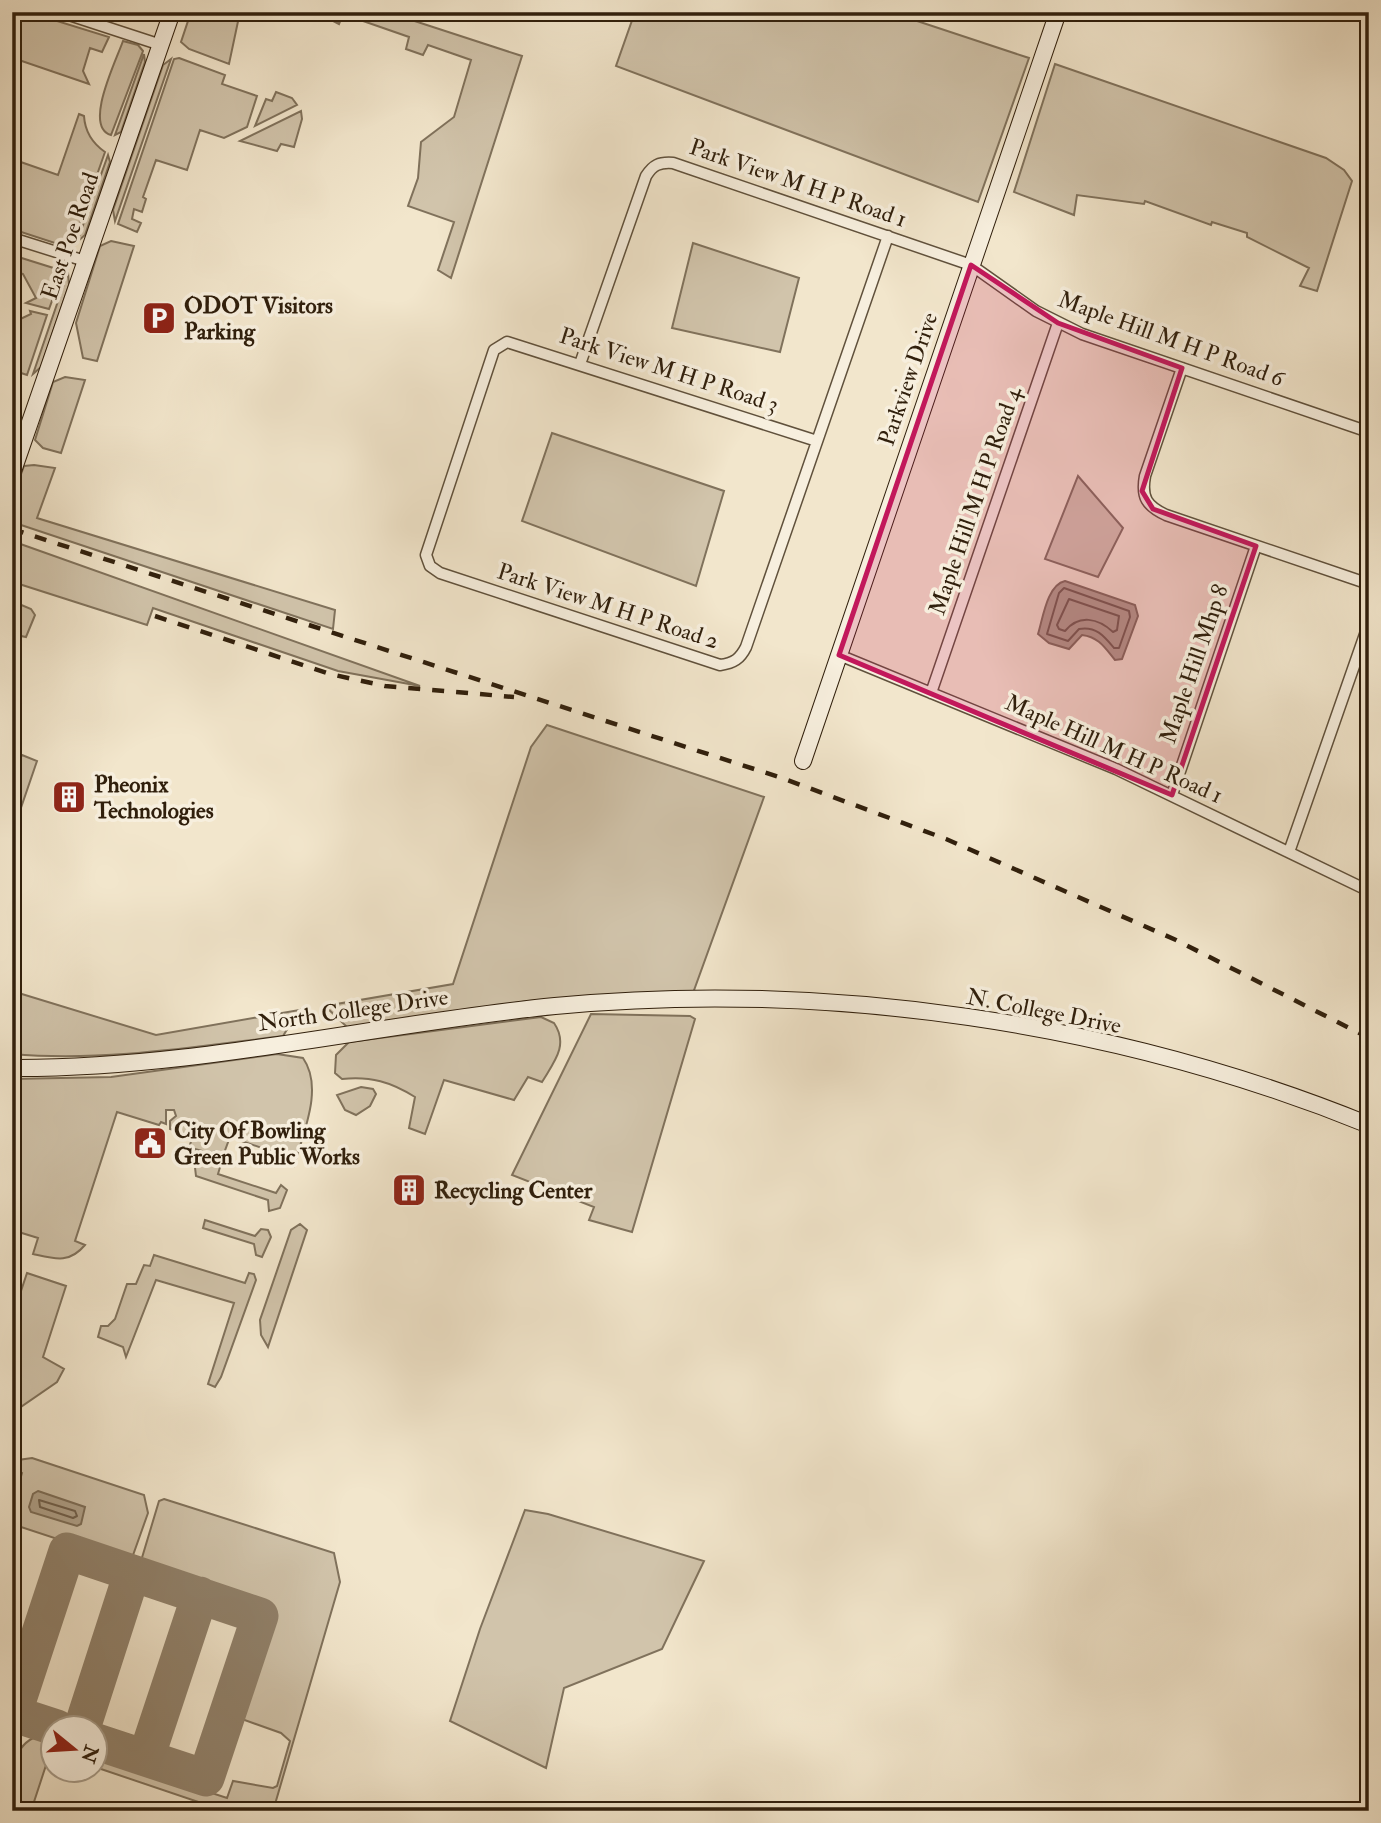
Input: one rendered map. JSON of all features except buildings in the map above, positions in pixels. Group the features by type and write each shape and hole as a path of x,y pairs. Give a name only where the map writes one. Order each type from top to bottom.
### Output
{"street":[{"path":"60,12 161,45"},
{"name":"East Poe Road","path":"12,474 172,12"},
{"name":"Parkview Drive","path":"803,761 1058,12"},
{"name":"Park View M H P Road 1","path":"580,364 646,176 652,167 662,162 673,163 971,265"},
{"name":"Park View M H P Road 2","path":"507,342 494,350 428,542 426,555 430,566 440,573 720,665 731,664 741,657 747,647 888,236"},
{"path":"12,237 85,261"},
{"name":"Maple Hill M H P Road 6","path":"971,265 1058,323 1369,432"},
{"name":"Maple Hill M H P Road 4","path":"931,693 1058,323"},
{"name":"Park View M H P Road 3","path":"507,342 817,441"},
{"path":"1182,368 1145,476 1142,491 1146,501 1166,515 1369,584"},
{"name":"Maple Hill Mhp 8","path":"1172,795 1256,546"},
{"path":"1289,852 1369,623"},
{"name":"Maple Hill M H P Road 1","path":"839,655 1172,795 1369,891"},
{"name":"North College Drive","path":"12,1068 126,1064 556,1006 700,1000"},
{"name":"N. College Drive","path":"700,1000 865,1007 1029,1029 1189,1065 1269,1089 1369,1125"}],"highlighted area":[{"path":"971,265 1058,323 1182,368 1142,491 1153,509 1256,546 1172,795 839,655"}],"shaded area":[{"path":"12,12 28,12 109,37 102,52 90,48 83,71 89,84 16,59 12,67"},
{"path":"191,12 240,12 229,64 189,49 181,42"},
{"path":"316,12 387,12 522,56 451,278 438,270 454,222 408,206 418,178 421,142 454,117 471,60 428,45 423,55 406,49 409,37 343,14 339,24"},
{"path":"635,12 890,12 1029,58 978,202 616,66"},
{"path":"123,41 138,45 143,51 111,135 103,129 100,120 101,107"},
{"path":"144,54 145,62 121,132 115,135"},
{"path":"179,58 225,75 222,84 257,96 247,127 224,138 200,130 187,170 156,160 143,197 146,199 142,212 134,209 132,219 141,223 137,232 118,224 174,59"},
{"path":"171,59 115,221 113,210 163,65"},
{"path":"1055,64 1326,158 1344,170 1352,181 1317,291 1300,286 1309,268 1247,237 1247,233 1212,222 1211,225 1145,201 1144,204 1077,195 1074,215 1014,192"},
{"path":"276,92 292,98 297,105 255,126 266,99 272,101"},
{"path":"301,111 302,119 294,147 281,144 277,151 240,141"},
{"path":"79,114 84,116 93,141 105,152 73,243 64,246 12,229 12,159 58,175"},
{"path":"108,155 110,162 85,235 77,242"},
{"path":"111,241 134,246 97,361 83,358 76,323 100,246"},
{"path":"693,243 799,278 780,352 672,328"},
{"path":"12,255 63,271 49,309 26,303 36,298 23,274 12,270"},
{"path":"68,272 69,285 41,367 33,374"},
{"path":"30,311 47,315 27,375 18,372 20,356 12,354 12,323 31,314"},
{"path":"65,377 85,380 61,453 43,448 35,440 53,382"},
{"path":"552,433 724,491 696,586 522,521"},
{"path":"24,466 55,468 37,518 335,610 333,629 12,522 12,499"},
{"path":"1078,476 1123,528 1098,577 1045,559"},
{"path":"12,541 420,686 338,671 153,608 147,625 16,583 12,581"},
{"path":"12,601 31,609 35,615 26,637 16,635 12,645"},
{"path":"547,725 764,797 693,993 528,1001 348,1028 325,1006 453,984 531,747"},
{"path":"22,755 37,761 12,834 12,773"},
{"path":"12,991 156,1035 299,1010 283,1036 114,1055 12,1054"},
{"path":"591,1014 690,1016 695,1019 632,1232 589,1220 594,1207 512,1175"},
{"path":"541,1017 554,1023 560,1039 558,1053 542,1082 528,1077 514,1100 444,1080 425,1134 409,1128 415,1097 380,1081 342,1079 335,1073 336,1055 349,1042"},
{"path":"277,1054 303,1058 312,1083 310,1111 294,1166 286,1164 288,1157 230,1137 224,1153 215,1151 201,1157 202,1151 195,1149 193,1155 187,1153 193,1136 170,1129 170,1121 176,1116 174,1110 166,1110 166,1124 161,1122 159,1125 117,1112 75,1241 85,1245 67,1258 33,1254 38,1238 12,1230 12,1079 111,1077"},
{"path":"361,1087 373,1089 376,1094 370,1106 356,1115 345,1110 337,1095"},
{"path":"215,1155 223,1157 218,1174 276,1193 281,1185 287,1190 280,1208 269,1211 268,1200 196,1176 194,1159 204,1162"},
{"path":"205,1220 255,1236 261,1229 268,1230 271,1237 262,1257 256,1255 254,1244 203,1228"},
{"path":"300,1224 307,1230 268,1347 261,1335 260,1320 291,1230"},
{"path":"154,1255 245,1283 249,1273 254,1274 256,1280 215,1387 208,1384 234,1303 156,1280 126,1357 123,1347 98,1337 101,1326 108,1326 115,1319 127,1284 136,1284 144,1265 150,1266"},
{"path":"27,1273 66,1286 43,1357 64,1369 57,1382 12,1413 12,1318"},
{"path":"32,1458 144,1495 148,1513 132,1558 124,1561 12,1524 12,1477 20,1480 22,1473 12,1467 18,1460"},
{"path":"164,1499 334,1553 340,1582 273,1811 225,1811 108,1771 108,1759 227,1798 233,1781 273,1788 277,1786 290,1741 281,1733 236,1717 273,1611 147,1569 141,1561 159,1501"},
{"path":"525,1510 548,1514 704,1561 662,1649 564,1688 546,1768 450,1721 480,1629"},
{"path":"33,1738 38,1739 40,1784 31,1811 12,1811 13,1770 25,1744"}],"water":[{"path":"1065,581 1135,605 1138,616 1122,659 1115,660 1101,644 1088,636 1082,635 1069,649 1049,643 1038,634 1050,595"},
{"path":"38,1491 85,1507 81,1524 77,1526 31,1512 29,1507 33,1494"}],"taxiway":[{"path":"12,1718 67,1551 260,1616 206,1778 108,1746"},
{"path":"87,1714 132,1573"},
{"path":"146,1758 200,1595"},
{"path":"14,1714 38,1722"}],"railway":[{"path":"12,529 782,778 946,839 1176,940 1369,1038"},
{"path":"155,616 330,674 385,686 514,697"}],"place":[{"name":"ODOT Visitors Parking","path":"159,318"},
{"name":"Pheonix Technologies","path":"69,797"},
{"name":"City Of Bowling Green Public Works","path":"150,1143"},
{"name":"Recycling Center","path":"409,1190"}]}
